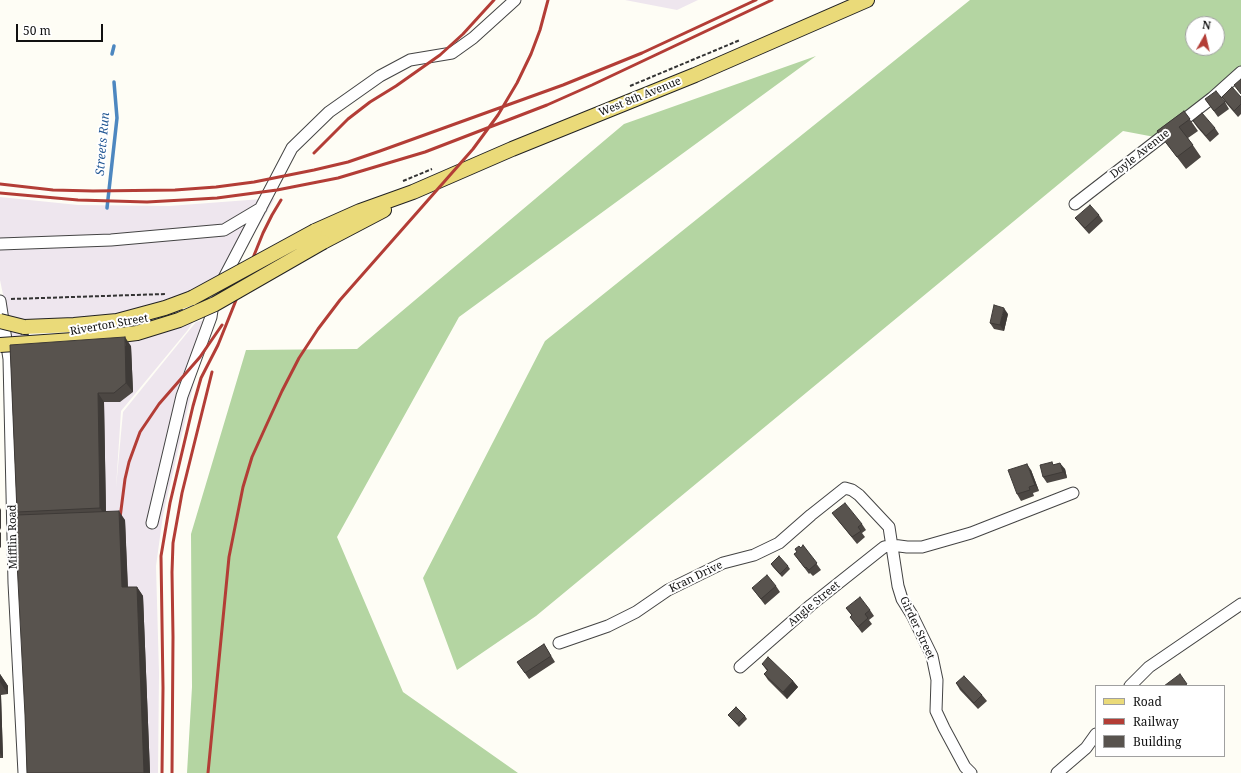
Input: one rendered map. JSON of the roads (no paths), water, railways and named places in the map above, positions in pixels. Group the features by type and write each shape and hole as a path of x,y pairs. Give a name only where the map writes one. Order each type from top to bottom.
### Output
{"main road":[{"name":"West 8th Avenue","path":"319,236 360,211 413,192 512,149 695,75 867,0"},
{"path":"0,321 24,327 74,325 117,320 165,308 192,298 319,236"},
{"path":"2,338 88,339 137,332 179,320 216,304 319,236"},
{"path":"2,338 24,327"}],"street":[{"path":"152,523 182,396 211,317 214,296 262,208 292,148 329,112 380,76 410,60 452,53 473,38 515,0"},
{"name":"Doyle Avenue","path":"1075,204 1212,98 1241,72"},
{"path":"0,244 111,240 224,230 262,208"},
{"name":"Riverton Street","path":"2,338 103,328 149,319 214,296"},
{"name":"Mifflin Road","path":"4,300 2,338 9,360 14,583 24,773"},
{"name":"Kran Drive","path":"559,643 608,626 636,612 668,590 722,563 754,554 779,543 811,515 846,488 859,495 889,527 892,545"},
{"path":"892,545 922,547 971,533 1073,493"},
{"name":"Angle Street","path":"740,667 811,605 884,547 892,545"},
{"name":"Girder Street","path":"892,545 898,586 902,599 912,615 932,656 937,680 936,711 965,767 971,773"},
{"path":"1131,685 1149,667 1239,609"},
{"path":"1057,773 1086,748 1095,735"}],"waterway":[{"name":"Streets Run","path":"112,54 114,46"},
{"name":"Streets Run","path":"107,208 117,118 114,82"}],"railway":[{"path":"314,153 348,119 370,102 396,86 440,55 463,34 494,0"},
{"path":"208,773 229,557 243,487 252,457 282,391 299,358 318,329 340,300 473,149 498,115 517,83 531,54 540,30 548,0"},
{"path":"0,184 53,190 175,190 254,182 348,162 563,85 642,53 756,0"},
{"path":"0,193 78,200 147,202 217,198 277,190 338,178 425,152 547,105 772,0"},
{"path":"162,773 163,688 161,556 170,503 201,378 218,345 263,233 281,200"},
{"path":"120,518 125,479 129,462 140,432 159,404 200,357 222,325"},
{"path":"172,773 173,543 182,493 212,372"}]}
